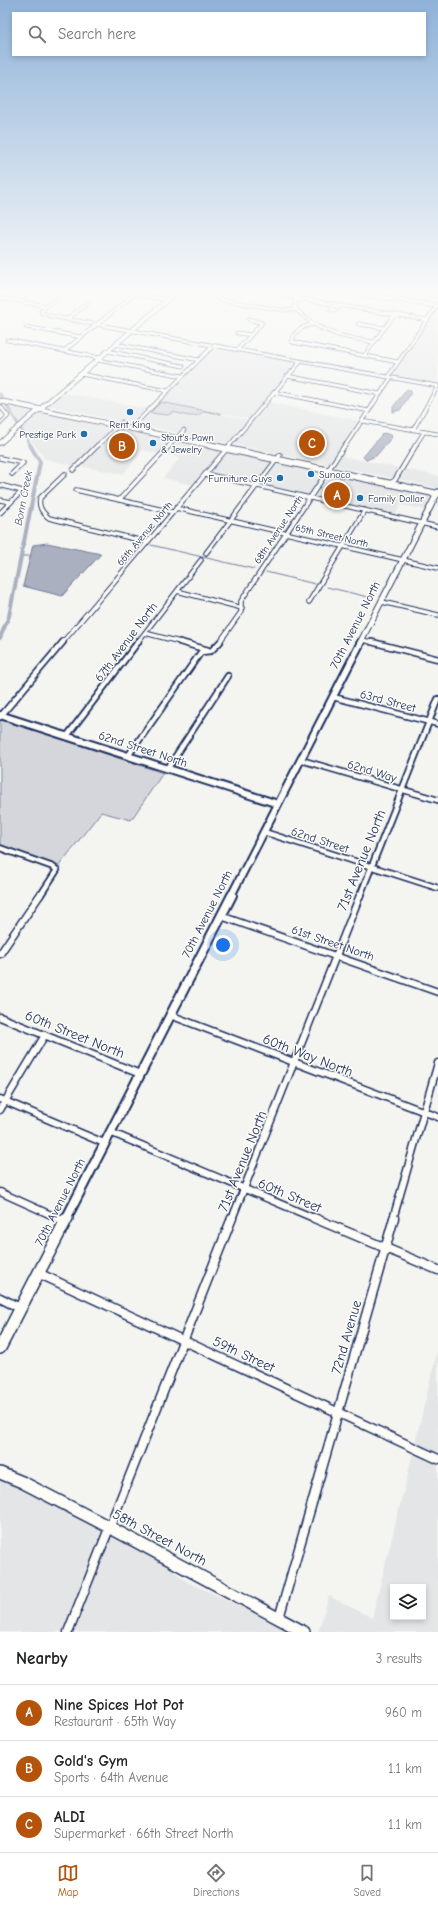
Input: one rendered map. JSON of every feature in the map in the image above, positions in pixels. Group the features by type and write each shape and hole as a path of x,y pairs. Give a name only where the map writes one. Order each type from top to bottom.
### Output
{"main road":[{"path":"0,397 42,408 228,447 396,480 438,492"},
{"path":"0,400 7,400"},
{"path":"330,468 390,483 438,492"}],"street":[{"path":"0,442 88,368"},
{"path":"144,368 183,376"},
{"path":"133,427 191,368"},
{"name":"66th Avenue North","path":"0,716 294,368"},
{"path":"341,368 438,386 413,430"},
{"name":"68th Avenue North","path":"128,756 201,652 211,651 216,648 242,608 241,601 369,411 391,377 390,374 394,368"},
{"path":"81,374 168,391"},
{"path":"287,376 380,394"},
{"path":"274,392 369,411"},
{"path":"0,406 8,416 0,424"},
{"path":"362,421 438,434"},
{"path":"73,470 120,424"},
{"path":"119,500 184,430"},
{"path":"390,483 396,480 424,432"},
{"path":"206,553 278,457"},
{"path":"0,458 23,463 12,474"},
{"path":"65,474 39,501 42,512 49,518 147,542"},
{"path":"205,474 438,526"},
{"path":"0,485 22,491 0,513"},
{"path":"76,490 172,512"},
{"name":"70th Avenue North","path":"0,1348 438,492"},
{"path":"0,500 11,502"},
{"name":"65th Street North","path":"176,508 438,568"},
{"path":"309,602 365,510"},
{"name":"67th Avenue North","path":"67,736 201,560"},
{"path":"177,591 242,608"},
{"path":"382,602 438,616"},
{"path":"145,633 211,651"},
{"path":"362,640 438,659"},
{"path":"168,768 228,676"},
{"name":"63rd Street","path":"333,697 438,724"},
{"name":"71st Avenue North","path":"68,1632 438,699"},
{"name":"62nd Street North","path":"0,716 278,804"},
{"name":"62nd Way","path":"301,760 438,800"},
{"name":"62nd Street","path":"264,832 438,888"},
{"path":"0,848 53,867 57,870 0,954"},
{"name":"61st Street North","path":"221,916 336,955 438,992"},
{"name":"60th Way North","path":"170,1015 438,1117"},
{"name":"60th Street North","path":"0,1017 140,1074"},
{"path":"0,1110 3,1100 45,1035"},
{"name":"72nd Avenue","path":"279,1619 438,1063"},
{"path":"3,1100 104,1143"},
{"name":"60th Street","path":"110,1132 438,1270"},
{"path":"0,1192 65,1221"},
{"name":"59th Street","path":"38,1272 438,1459"},
{"path":"0,1298 20,1308"},
{"name":"58th Street North","path":"0,1473 22,1482 109,1527 304,1632"}],"shaded area":[{"path":"194,368 293,368 250,419 160,401"},
{"path":"397,368 438,368 438,384 392,376"},
{"path":"62,392 148,409 134,424 47,405"},
{"path":"161,402 221,414 204,411 201,414 193,416 173,412 168,415 150,413"},
{"path":"268,402 360,421 330,465 232,444"},
{"path":"8,404 36,410 20,424"},
{"path":"151,410 150,412 173,412 194,417 199,416 204,411 249,420 228,443 182,434 186,430 183,429 178,433 137,424"},
{"path":"40,411 115,427 75,466 45,459 21,427"},
{"path":"119,428 172,439 159,454 143,450 123,474 79,466"},
{"path":"176,440 223,450 192,485 163,478 180,458 163,454"},
{"path":"227,451 273,461 255,485 207,474"},
{"path":"341,456 400,468 394,478 334,466"},
{"path":"277,461 326,472 308,497 259,486"},
{"path":"404,469 438,476 438,488 398,479"},
{"path":"330,472 434,494 427,510 401,505 394,516 313,497"},
{"path":"2,719 163,773 131,820 101,812 58,867 55,864 0,846 0,721"},
{"path":"438,1348 438,1454 415,1443"},
{"path":"413,1453 438,1465 438,1632 318,1632 329,1596 372,1618"},
{"path":"0,1479 20,1487 102,1530 62,1632 0,1632"},
{"path":"111,1535 165,1564 187,1582 252,1611 291,1632 74,1632"}],"water":[{"path":"407,389 411,391 411,393 400,410 393,412 393,407"},
{"path":"383,433 391,435 392,437 376,456 366,460 363,457"},
{"path":"47,543 101,554 62,596 23,586 33,545"}],"waterway":[{"name":"Bonn Creek","path":"0,394 31,446"},
{"name":"Bonn Creek","path":"0,638 9,616 40,462 30,445"},
{"path":"151,545 254,569"},
{"path":"21,556 31,556"},
{"path":"266,572 315,584"},
{"path":"327,587 372,598"}],"place":[{"name":"Rent King","path":"130,412"},
{"name":"Prestige Park","path":"84,434"},
{"name":"Stout's Pawn & Jewelry","path":"153,443"},
{"name":"ALDI","path":"312,443"},
{"name":"Gold's Gym","path":"122,446"},
{"name":"Sunoco","path":"311,474"},
{"name":"Furniture Guys","path":"280,478"},
{"name":"Nine Spices Hot Pot","path":"337,495"},
{"name":"Family Dollar","path":"360,498"}]}
